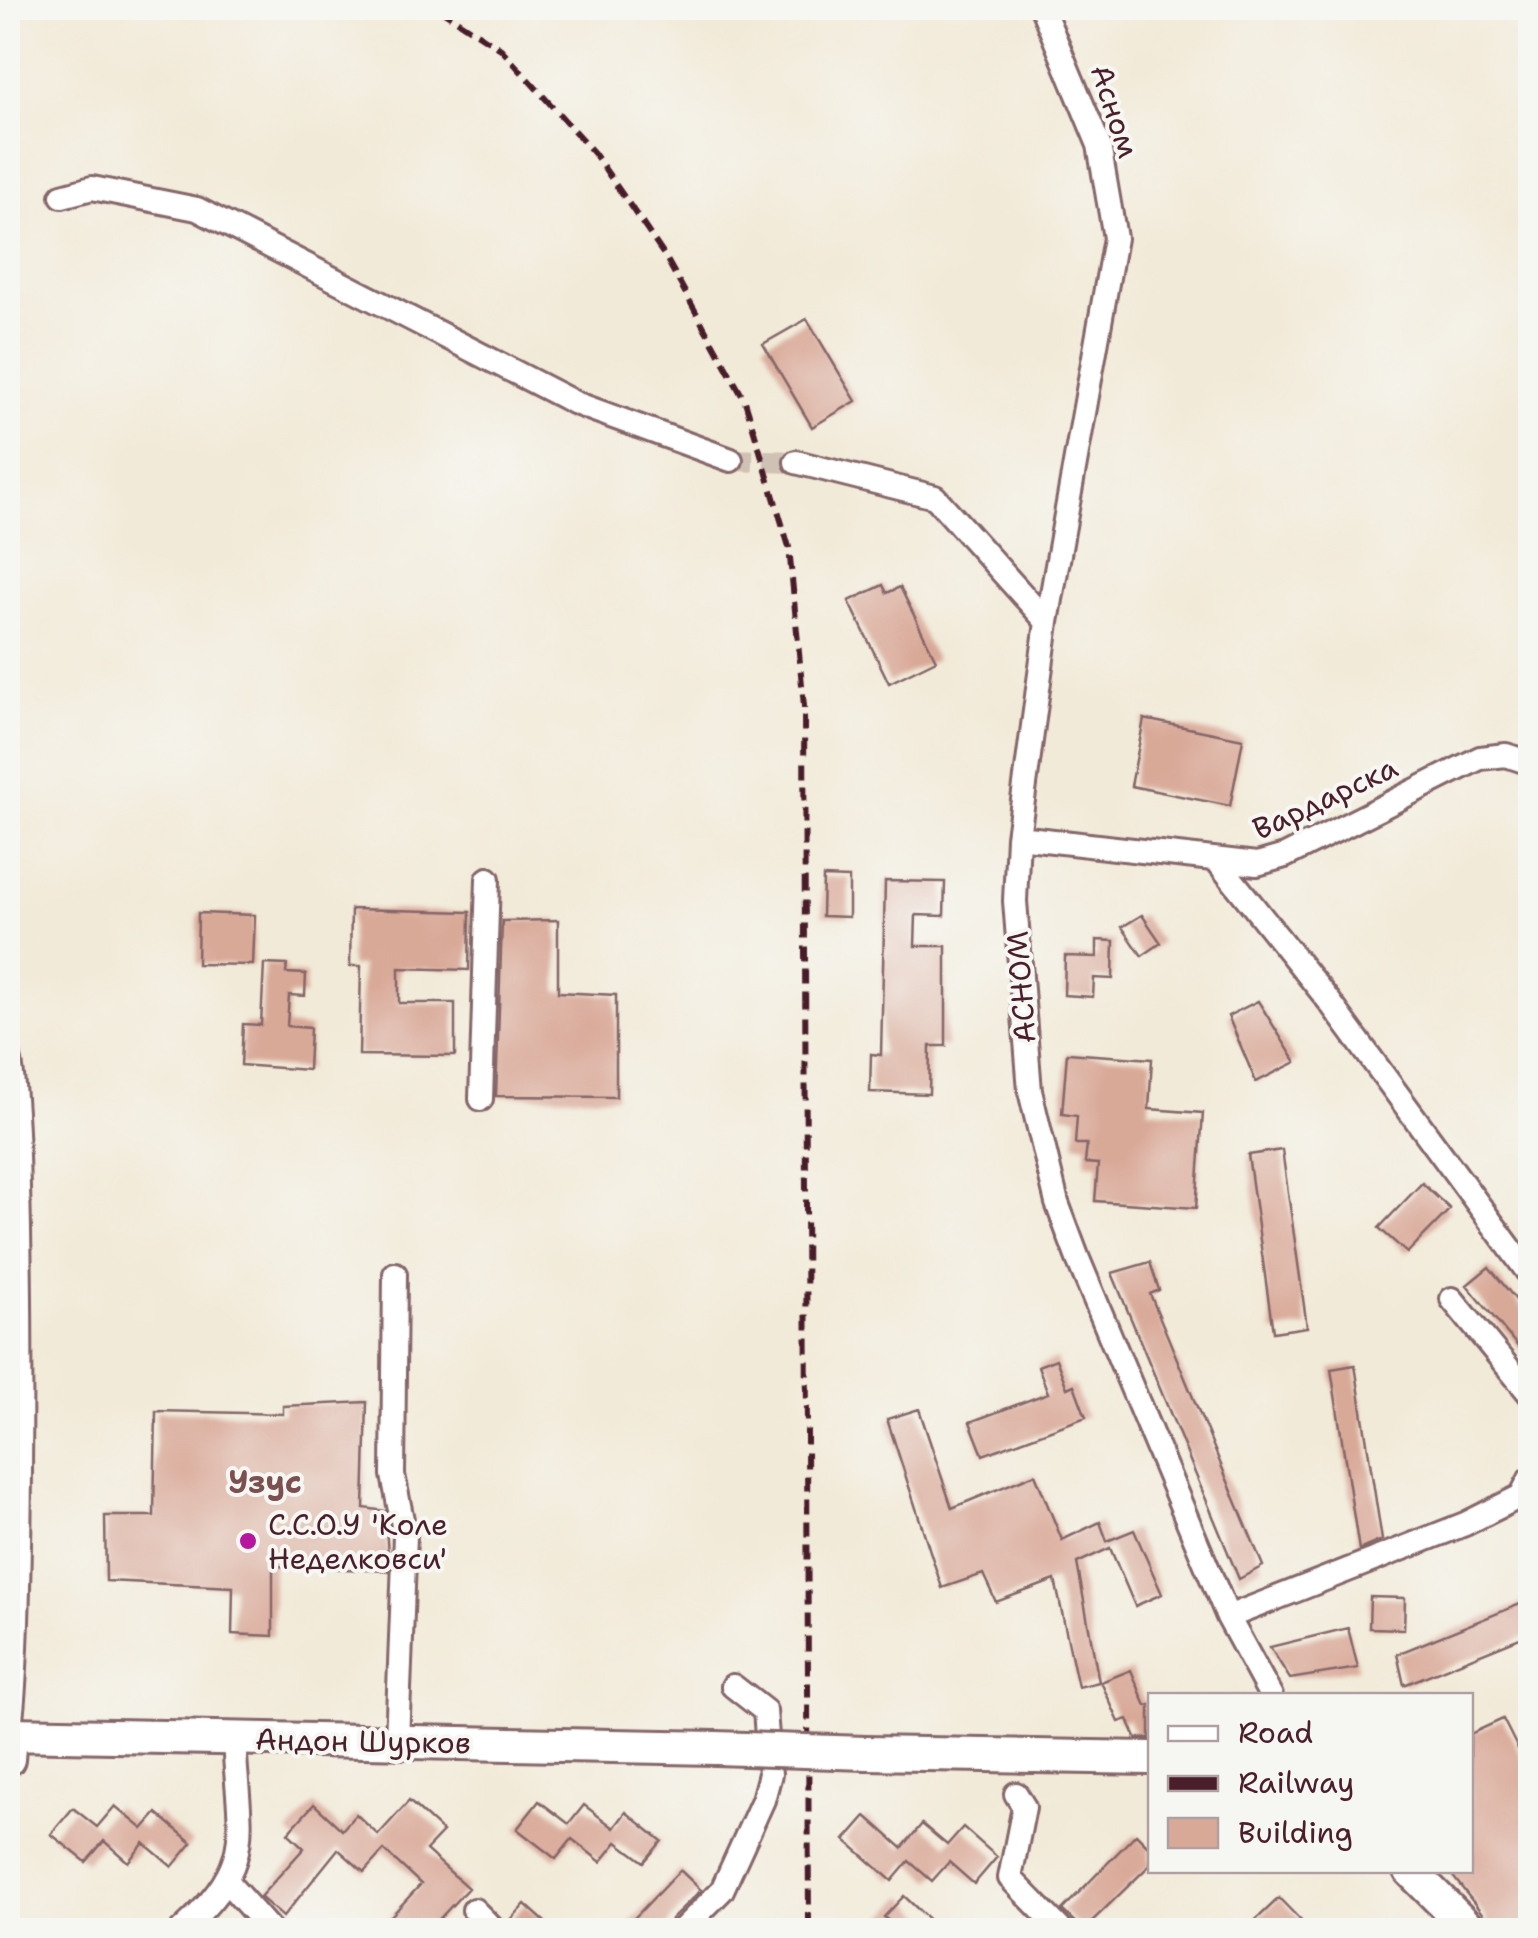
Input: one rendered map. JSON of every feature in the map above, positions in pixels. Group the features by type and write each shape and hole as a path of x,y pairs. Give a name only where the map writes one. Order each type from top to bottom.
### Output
{"main road":[{"name":"Андон Шурков","path":"8,1742 234,1738 1148,1758"},
{"path":"1413,1873 1470,1930"}],"street":[{"name":"Асном","path":"1042,8 1099,145 1114,238"},
{"path":"62,196 92,188 197,209 255,235 575,403 731,460"},
{"name":"АСНОМ","path":"1114,238 1046,622 1018,837 1015,901 1030,1091 1057,1203 1228,1616 1269,1693"},
{"path":"796,462 934,497 1046,622"},
{"name":"Вардарска","path":"1018,837 1257,864 1284,856 1480,758 1506,755 1530,763"},
{"path":"1218,862 1340,1015 1530,1274"},
{"path":"482,1099 488,878"},
{"path":"8,1054 14,1111 13,1307 23,1426 8,1742"},
{"path":"395,1274 393,1475 405,1535 397,1741"},
{"path":"1452,1298 1530,1394"},
{"path":"1228,1616 1464,1524 1520,1496 1530,1479"},
{"path":"682,1930 722,1890 756,1817 770,1774 765,1710 733,1686"},
{"path":"182,1930 228,1884 240,1843 234,1738"},
{"path":"1016,1794 1024,1807 1010,1878 1056,1929"},
{"path":"228,1884 270,1930"},
{"path":"474,1910 494,1930"}],"building":[{"path":"807,319 856,401 812,427 763,344"},
{"path":"883,585 887,593 900,587 936,660 889,683 849,601"},
{"path":"1144,719 1243,739 1230,806 1131,786"},
{"path":"823,877 849,878 849,917 822,916"},
{"path":"885,881 945,882 944,916 916,915 915,946 946,946 946,1046 930,1046 929,1094 870,1092 871,1054 881,1055"},
{"path":"351,909 470,912 469,970 399,968 399,1003 455,1003 455,1056 359,1055 361,966 350,966"},
{"path":"198,913 255,915 253,965 197,964"},
{"path":"1142,915 1161,943 1142,956 1122,927"},
{"path":"558,920 558,992 616,995 616,1097 496,1096 502,921"},
{"path":"1097,940 1114,941 1113,979 1094,978 1093,997 1064,995 1065,956 1097,957"},
{"path":"264,964 287,965 286,973 306,974 305,996 289,995 287,1026 310,1028 308,1070 241,1065 243,1024 261,1025"},
{"path":"1258,1001 1296,1062 1256,1082 1228,1016"},
{"path":"1067,1053 1152,1059 1149,1109 1203,1113 1196,1208 1095,1201 1098,1164 1085,1163 1087,1144 1075,1144 1077,1116 1062,1114"},
{"path":"1282,1150 1307,1327 1273,1332 1248,1155"},
{"path":"1422,1183 1450,1209 1407,1253 1379,1228"},
{"path":"1150,1262 1159,1290 1150,1294 1263,1566 1239,1579 1112,1273"},
{"path":"1489,1267 1530,1317 1530,1361 1467,1285"},
{"path":"1056,1359 1067,1388 1074,1385 1086,1417 983,1455 970,1422 1048,1393 1038,1366"},
{"path":"1355,1365 1382,1540 1359,1550 1331,1369"},
{"name":"С.С.О.У 'Коле Неделковси'","path":"367,1402 364,1508 385,1511 389,1571 273,1566 273,1636 232,1634 233,1587 106,1581 105,1516 154,1516 156,1411 283,1414 283,1406"},
{"path":"919,1409 952,1508 1035,1474 1062,1540 1100,1522 1107,1541 1134,1530 1162,1594 1135,1606 1110,1548 1077,1563 1099,1682 1078,1687 1055,1580 996,1602 983,1574 942,1588 887,1419"},
{"path":"1370,1597 1405,1598 1404,1629 1369,1628"},
{"path":"1530,1600 1530,1634 1404,1685 1397,1654"},
{"path":"1348,1628 1358,1668 1290,1679 1270,1647"},
{"path":"1131,1670 1148,1706 1148,1738 1136,1738 1128,1719 1119,1722 1101,1682"},
{"path":"1503,1719 1530,1773 1530,1930 1489,1930 1485,1917 1450,1873 1473,1873 1473,1733"},
{"path":"409,1801 443,1832 426,1850 468,1888 429,1930 378,1930 421,1884 384,1850 364,1872 338,1849 283,1917 260,1897 304,1848 288,1833 314,1804 342,1830 356,1814 378,1835"},
{"path":"539,1801 569,1824 584,1805 614,1828 626,1812 662,1841 644,1862 617,1842 601,1862 572,1839 556,1859 517,1829"},
{"path":"115,1806 143,1829 157,1813 192,1843 172,1867 144,1843 128,1862 104,1841 86,1862 51,1834 73,1808 97,1827"},
{"path":"866,1816 902,1848 922,1824 947,1845 963,1827 997,1857 974,1884 949,1862 932,1881 909,1861 892,1881 845,1840"},
{"path":"1136,1834 1148,1846 1148,1867 1083,1930 1062,1910"},
{"path":"680,1870 701,1890 671,1919 667,1930 623,1930"},
{"path":"904,1896 940,1930 899,1930 884,1917"},
{"path":"1279,1898 1310,1930 1245,1930"},
{"path":"525,1904 554,1930 509,1930 507,1924"}],"tunnel":[{"path":"731,460 796,462"}],"railway":[{"path":"438,8 501,49 594,153 666,258 745,401 789,547 804,706 809,1930"}],"place":[{"name":"С.С.О.У 'Коле Неделковси'","path":"248,1541"}],"district":[{"name":"Узус","path":"265,1481"}]}
